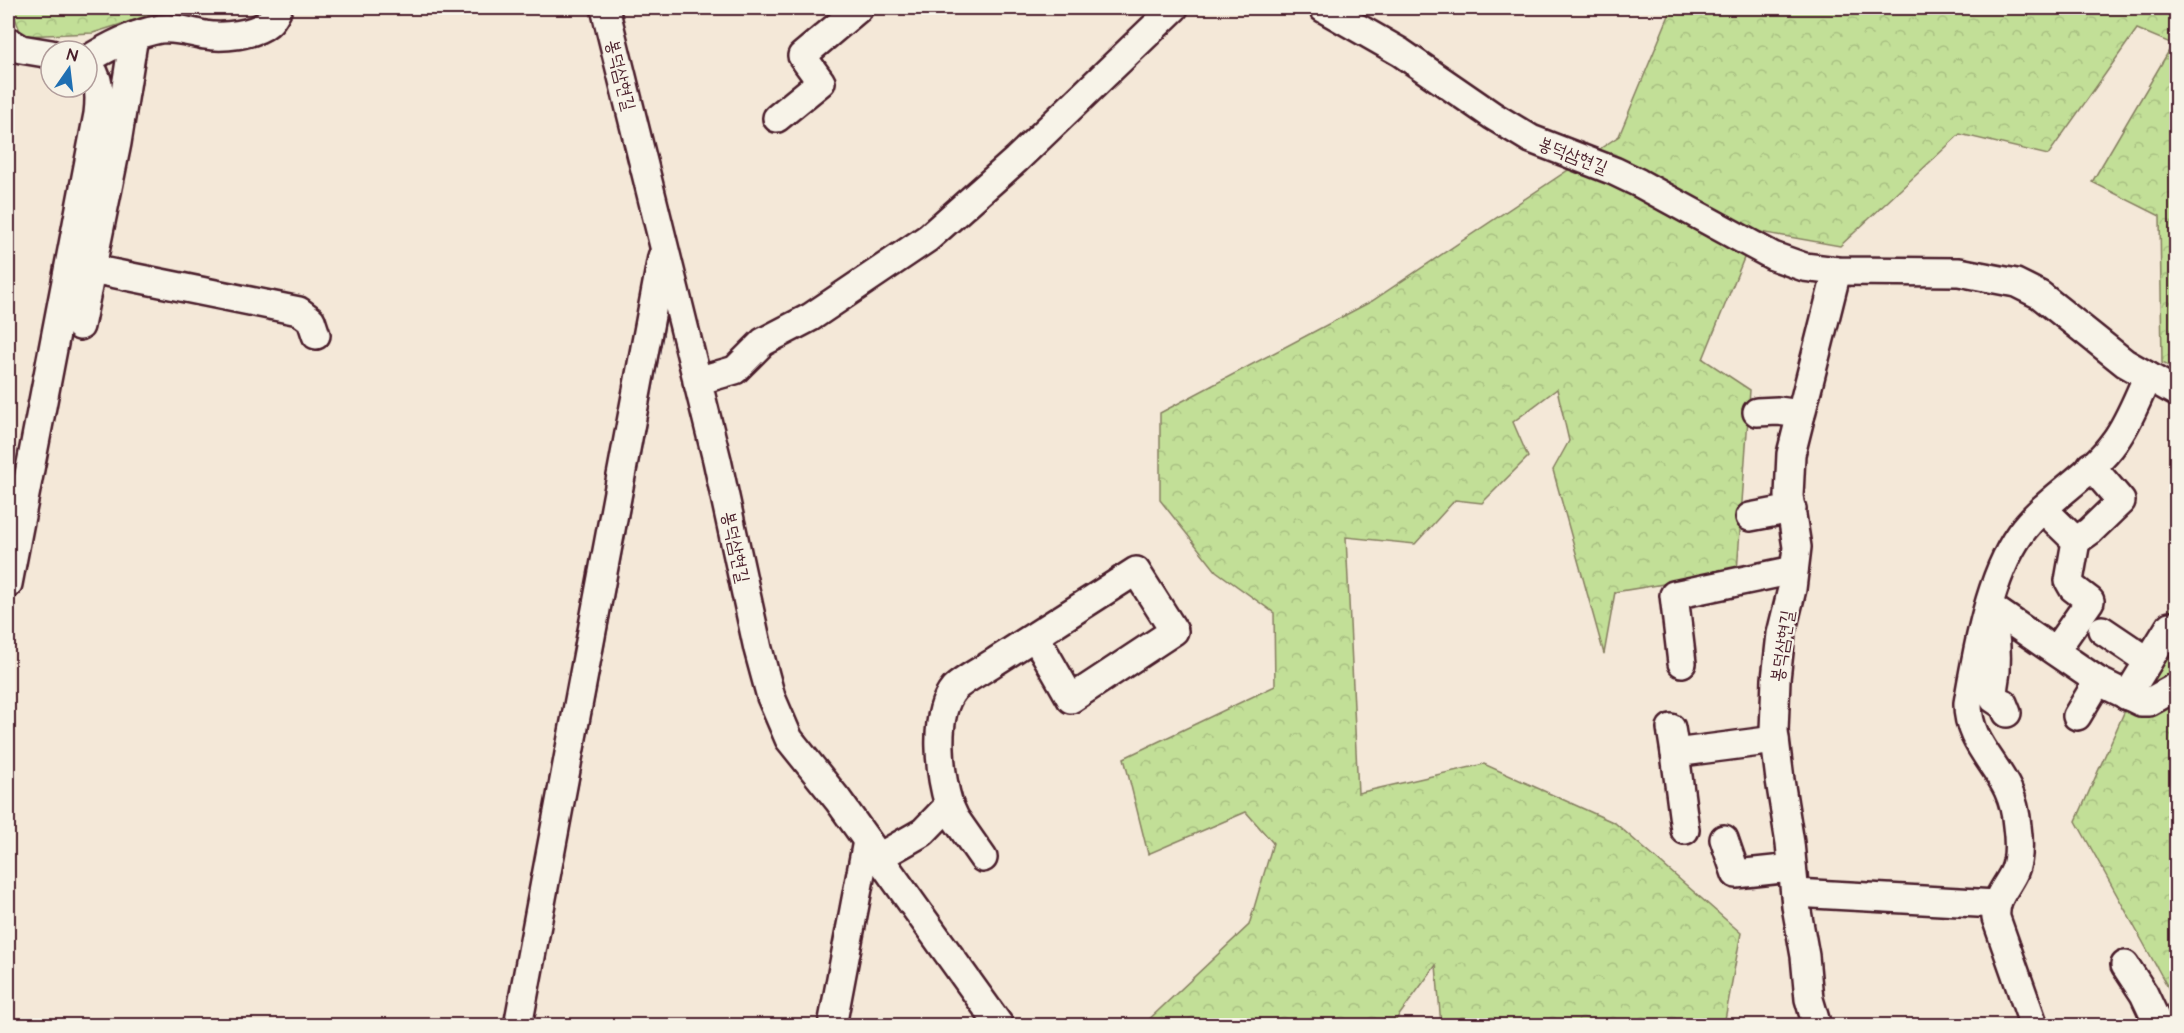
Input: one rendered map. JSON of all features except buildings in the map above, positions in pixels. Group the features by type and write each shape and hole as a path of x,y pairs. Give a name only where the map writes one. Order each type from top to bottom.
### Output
{"street":[{"path":"99,53 134,36 162,29 180,29 222,36 253,30 268,23 278,8"},
{"name":"봉덕삼현길","path":"605,8 717,460 758,649 771,697 789,739 873,849 1000,1026"},
{"path":"777,118 821,82 802,56 860,8"},
{"path":"697,381 735,370 763,342 811,317 928,237 1016,160 1174,8"},
{"name":"봉덕삼현길","path":"1323,8 1400,52 1493,116 1531,139 1639,183 1773,256 1804,267 1837,271 1959,272 2016,283 2040,295 2125,363 2176,392"},
{"path":"81,326 117,143 134,36"},
{"path":"8,43 21,49 39,52"},
{"path":"8,584 98,114 99,99"},
{"path":"518,1026 663,248"},
{"path":"92,268 299,311 311,320 316,335"},
{"name":"봉덕삼현길","path":"1817,1026 1809,999 1775,740 1776,679 1781,634 1792,589 1797,547 1789,496 1791,454 1837,271"},
{"path":"2034,1026 1996,918 1996,904 2014,872 2017,861 2018,827 2014,807 2009,791 1979,744 1967,714 1980,639 2003,565 2021,532 2115,442 2148,376"},
{"path":"1757,412 1778,411 1801,414"},
{"path":"2055,651 2090,601 2073,588 2069,581 2076,542 2121,501 2091,466"},
{"path":"1750,517 1792,509"},
{"path":"2043,509 2076,542"},
{"path":"1682,663 1674,595 1794,570"},
{"path":"982,858 955,818 944,786 940,742 941,714 954,688 1136,571 1174,631 1071,699 1035,636"},
{"path":"1989,606 2098,681 2127,696 2141,702 2149,702 2176,687"},
{"path":"1989,606 1996,646 1996,671 1992,691 1994,699 2003,705 2003,703 2007,713"},
{"path":"2127,696 2170,626"},
{"path":"2102,630 2148,661"},
{"path":"2077,716 2098,681"},
{"path":"1685,831 1673,740 1775,740"},
{"path":"832,1026 873,849 923,832 949,805"},
{"path":"1724,839 1736,874 1996,904"},
{"path":"2126,965 2144,994 2158,1026"}],"green space":[{"path":"11,8 172,8 93,33 22,36"},
{"path":"1672,8 2176,8 2176,369 2162,363 2160,216 2092,182 2173,44 2137,29 2048,155 1960,134 1840,246 1755,231 1703,359 1750,390 1737,572 1615,592 1604,654 1553,470 1569,441 1557,389 1513,422 1528,457 1482,503 1455,500 1415,544 1346,537 1358,793 1484,764 1615,823 1741,933 1724,1025 1441,1025 1436,965 1392,1025 1143,1025 1249,925 1273,843 1246,812 1148,854 1124,758 1275,686 1274,613 1216,571 1160,500 1160,413 1372,301 1619,136"},
{"path":"2176,595 2176,1002 2076,821"}],"waterway":[{"path":"576,788 666,309"}]}
